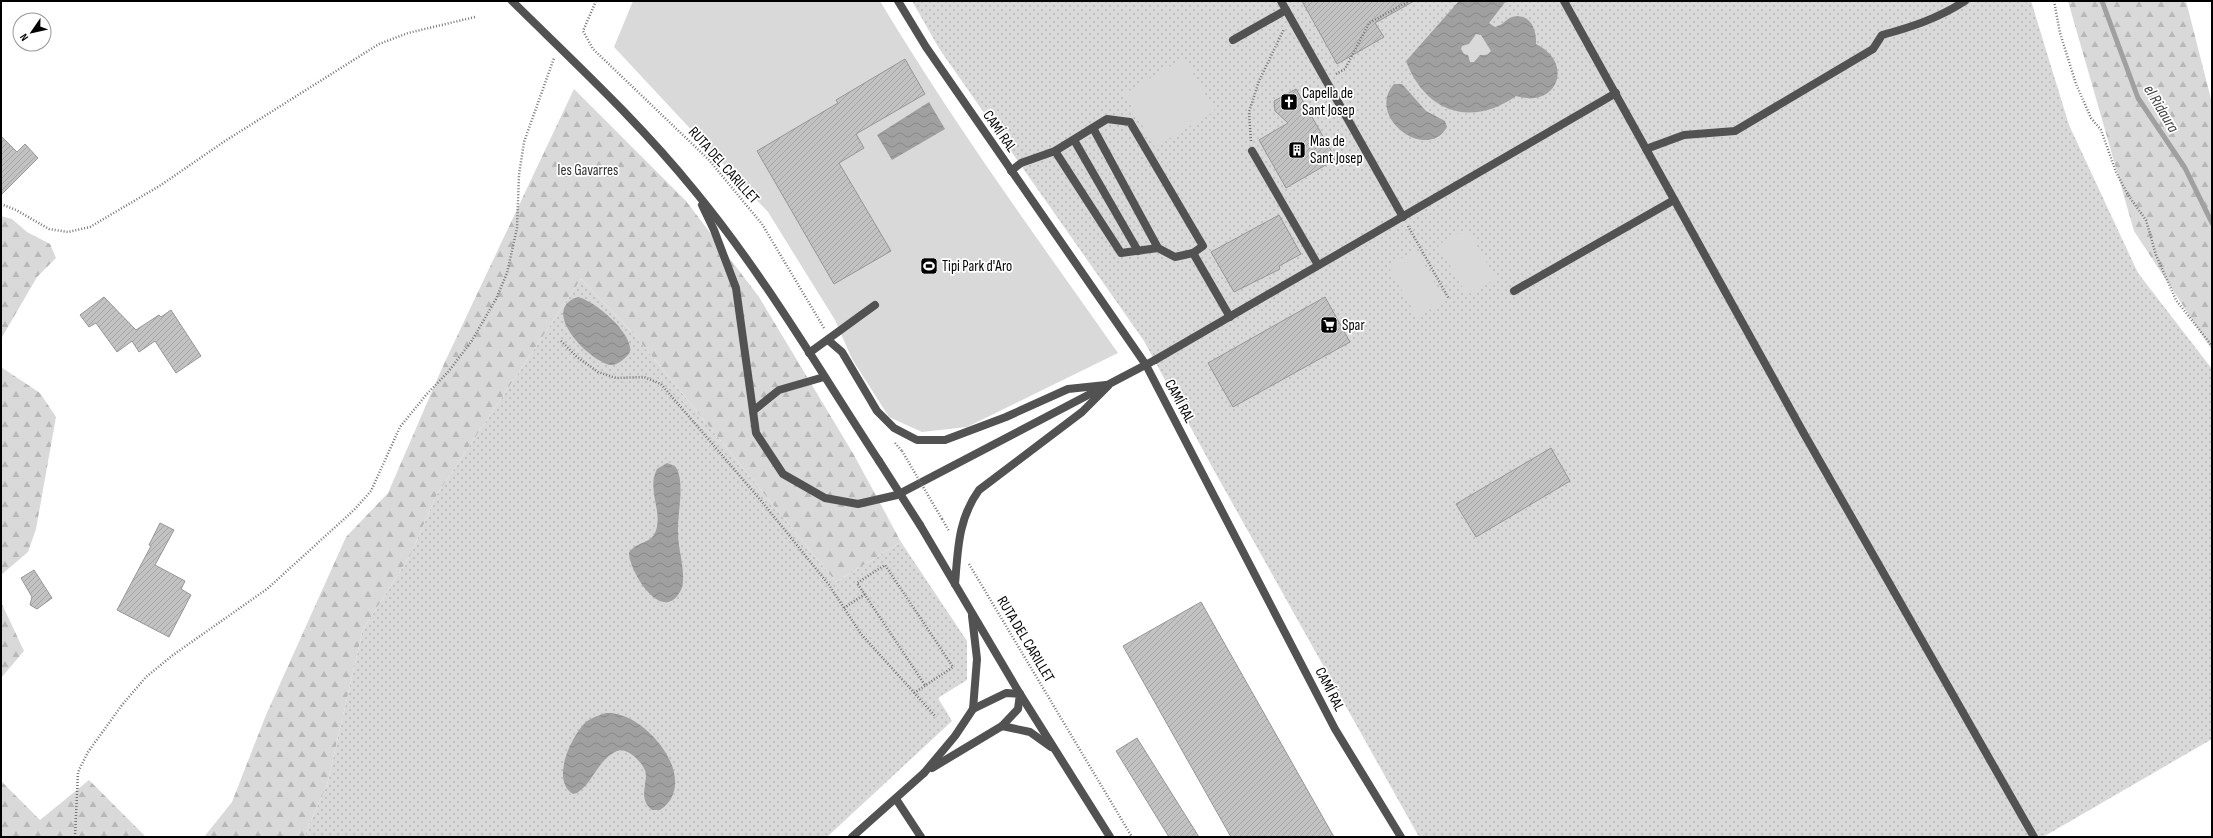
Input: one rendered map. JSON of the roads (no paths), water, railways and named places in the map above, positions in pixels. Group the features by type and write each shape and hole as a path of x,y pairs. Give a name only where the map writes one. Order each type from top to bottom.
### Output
{"street":[{"path":"512,1 664,154 694,189 724,228 809,354 920,525 1054,750 1110,837"},
{"name":"CAMÍ RAL","path":"898,1 926,47 1146,366 1335,729 1401,837"},
{"path":"1281,1 1403,216"},
{"path":"1564,1 1616,92 1674,200 1803,432 2034,837"},
{"path":"1646,149 1684,135 1735,131 1873,49 1882,35 1917,26 1948,12 1965,1"},
{"path":"1233,40 1286,10"},
{"path":"694,189 714,230 736,288 756,433 783,474 825,498 858,504 897,495 1146,366 1616,92"},
{"path":"1011,171 1021,163 1055,151 1107,119 1130,122 1203,246 1193,253 1175,257 1158,248 1093,128"},
{"path":"1074,140 1138,251"},
{"path":"1055,151 1121,253 1158,248"},
{"path":"1252,151 1318,265"},
{"path":"1514,292 1674,200"},
{"path":"1193,253 1230,317"},
{"path":"809,354 875,305"},
{"path":"828,340 842,352 877,411 894,428 917,440 945,440 1068,389 1109,385"},
{"path":"753,411 779,390 824,377"},
{"path":"955,584 964,516 970,503 979,490 1082,412 1109,385"},
{"path":"852,837 896,799 924,772 955,736 972,709 977,659 972,614"},
{"path":"972,709 1006,693 1020,694"},
{"path":"924,772 1002,726 1018,709 1020,694"},
{"path":"1002,726 1030,732 1054,750"},
{"path":"896,799 920,837"}],"water":[{"path":"1459,1 1506,1 1489,23 1495,27 1512,17 1518,16 1528,20 1534,28 1536,44 1548,52 1555,62 1558,72 1556,82 1551,90 1542,96 1530,98 1516,96 1499,106 1482,111 1466,112 1451,110 1437,103 1425,92 1414,78 1406,61","holes":["1476,34 1481,35 1491,51 1487,55 1480,55 1474,62 1470,62 1468,55 1464,54 1461,49 1462,46 1469,44"]},
{"path":"1394,84 1402,84 1426,111 1445,121 1447,127 1438,137 1426,140 1414,138 1402,131 1393,122 1387,110 1387,97"},
{"path":"929,102 945,129 892,160 877,135"},
{"path":"578,297 603,311 612,319 626,336 630,352 620,362 613,365 605,363 594,357 573,337 566,325 563,313 567,304"},
{"path":"667,463 675,466 680,480 681,489 678,532 683,569 683,585 678,595 670,601 662,602 654,598 639,581 630,561 629,553 635,547 653,537 655,533 658,517 653,485 654,477 657,469"},
{"path":"606,713 621,715 637,723 652,735 664,750 672,766 675,782 672,797 660,810 652,810 646,802 644,794 646,772 644,768 632,754 622,750 610,755 600,765 583,789 577,793 573,794 566,787 563,779 563,768 575,737 580,728 586,722"}],"waterway":[{"name":"el Ridaura","path":"2102,1 2138,98 2185,168 2212,223"}],"place":[{"name":"Capella de Sant Josep","path":"1289,102"},
{"name":"Mas de Sant Josep","path":"1297,150"},
{"name":"Tipi Park d'Aro","path":"929,266"},
{"name":"Spar","path":"1329,325"}],"park label":[{"name":"les Gavarres","path":"588,170"}]}
